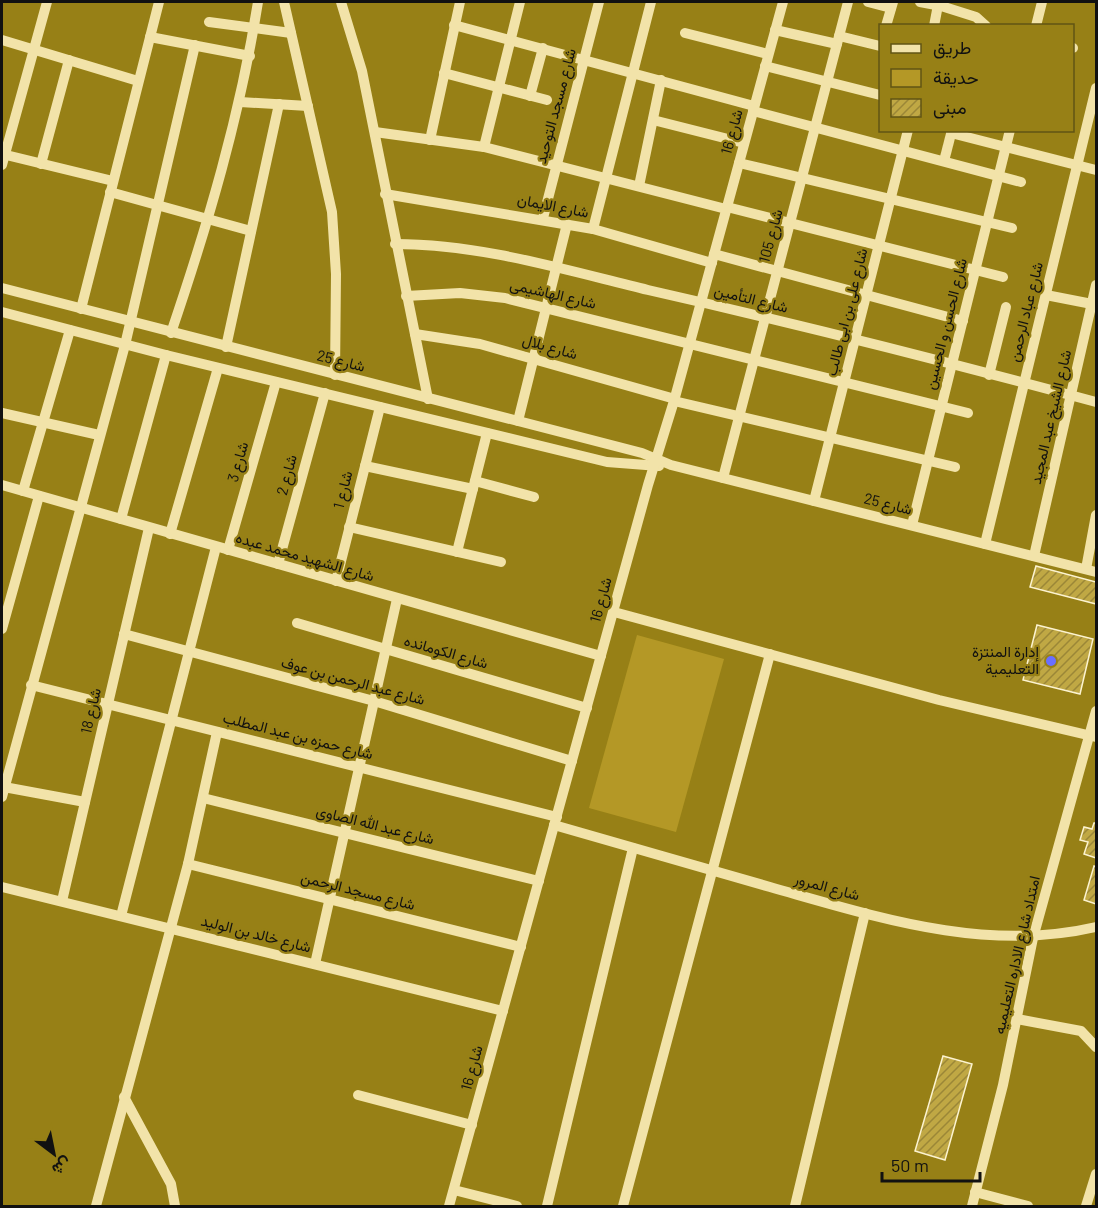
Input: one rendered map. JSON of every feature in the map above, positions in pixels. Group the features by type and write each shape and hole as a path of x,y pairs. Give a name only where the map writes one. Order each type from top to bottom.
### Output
{"street":[{"path":"47,2 2,158 41,164 112,186 158,205 251,231"},
{"path":"81,309 159,2"},
{"path":"171,333 209,219 240,102 258,2"},
{"path":"284,2 333,222 336,274 335,375"},
{"path":"341,2 362,71 428,399"},
{"path":"430,140 460,2"},
{"path":"484,147 520,2"},
{"name":"شارع مسجد التوحيد","path":"543,218 599,2"},
{"path":"593,229 651,2"},
{"name":"شارع 16","path":"449,1206 655,462 675,400 781,2"},
{"name":"شارع 105","path":"723,478 848,2"},
{"path":"868,2 892,5 887,24"},
{"path":"920,2 941,3 981,23"},
{"path":"1036,24 1042,2"},
{"path":"935,24 941,3"},
{"path":"209,22 291,33"},
{"path":"454,25 633,72 815,128 1021,182"},
{"path":"775,30 879,46"},
{"path":"685,33 768,54"},
{"path":"150,37 250,56"},
{"path":"2,40 138,81"},
{"path":"85,802 3,792 125,345 195,45"},
{"path":"530,96 543,48"},
{"path":"41,164 69,60"},
{"path":"765,66 879,95"},
{"path":"444,73 547,100"},
{"path":"639,186 661,80"},
{"name":"شارع عباد الرحمن","path":"985,544 1096,88"},
{"path":"240,102 308,106"},
{"path":"226,347 279,104"},
{"path":"653,120 744,143"},
{"path":"375,132 484,147 1003,277"},
{"name":"شارع على بن ابى طالب","path":"814,501 908,132"},
{"path":"944,161 951,132 1096,170"},
{"name":"شارع الحسن و الحسين","path":"912,525 1009,132"},
{"path":"739,163 1012,228"},
{"name":"شارع الايمان","path":"385,194 543,218 777,271 963,321"},
{"path":"518,421 567,224"},
{"name":"شارع التأمين","path":"395,244 432,244 493,253 701,302 1096,402"},
{"name":"شارع الشيخ عبد المجيد","path":"1034,556 1096,285"},
{"name":"شارع 25","path":"2,288 130,323 518,421 655,462 1091,571"},
{"name":"شارع الهاشيمى","path":"406,296 460,293 505,298 690,342 968,413"},
{"path":"1046,295 1092,304"},
{"path":"989,375 1006,307"},
{"name":"شارع 25","path":"2,312 166,356 607,462 655,462"},
{"path":"23,491 70,330"},
{"name":"شارع بلال","path":"415,334 480,344 675,400 956,467"},
{"path":"121,519 166,356"},
{"path":"170,534 218,368"},
{"name":"شارع 3","path":"228,550 276,381"},
{"name":"شارع 2","path":"278,564 325,393"},
{"name":"شارع 1","path":"336,581 380,407"},
{"path":"2,412 99,435"},
{"path":"457,552 487,433"},
{"path":"365,466 534,497"},
{"name":"شارع الشهيد محمد عبده","path":"2,485 601,656"},
{"path":"2,629 39,496"},
{"path":"1091,571 1096,515"},
{"path":"349,526 501,562"},
{"name":"شارع 18","path":"62,902 149,528"},
{"path":"122,916 216,546"},
{"path":"315,964 397,599"},
{"path":"614,612 939,700 1093,736"},
{"name":"شارع الكومانده","path":"297,622 385,650 587,708"},
{"name":"شارع عبد الرحمن بن عوف","path":"124,634 374,701 572,760"},
{"path":"623,1206 770,654"},
{"name":"شارع حمزه بن عبد المطلب","path":"32,685 359,767 556,821"},
{"name":"امتداد شارع الاداره التعليميه","path":"972,1206 1017,1019 1033,938 1093,736 1096,711"},
{"path":"96,1206 188,864 217,732"},
{"name":"شارع عبد الله الصاوى","path":"203,798 539,882"},
{"name":"شارع المرور","path":"556,821 633,848 865,913 981,937 1033,938 1096,927"},
{"path":"547,1206 633,848"},
{"name":"شارع مسجد الرحمن","path":"188,864 521,947"},
{"name":"شارع خالد بن الوليد","path":"2,886 503,1011"},
{"path":"795,1206 865,913"},
{"path":"1017,1019 1081,1031 1096,1047"},
{"path":"358,1095 472,1125"},
{"path":"124,1097 171,1184 175,1206"},
{"path":"1086,1206 1096,1174"},
{"path":"454,1190 517,1206"},
{"path":"975,1192 1028,1206"}],"green space":[{"path":"637,635 724,659 676,832 589,808"}],"building":[{"path":"1036,566 1096,582 1096,604 1030,587"},
{"path":"1037,625 1093,639 1080,694 1023,680"},
{"path":"1096,823 1096,858 1084,854 1088,842 1080,840 1084,827 1092,829"},
{"path":"1094,866 1096,867 1096,904 1084,900"},
{"path":"943,1056 972,1064 945,1160 915,1151"}],"place":[{"name":"إدارة المنتزة التعليمية","path":"1051,661"}]}
